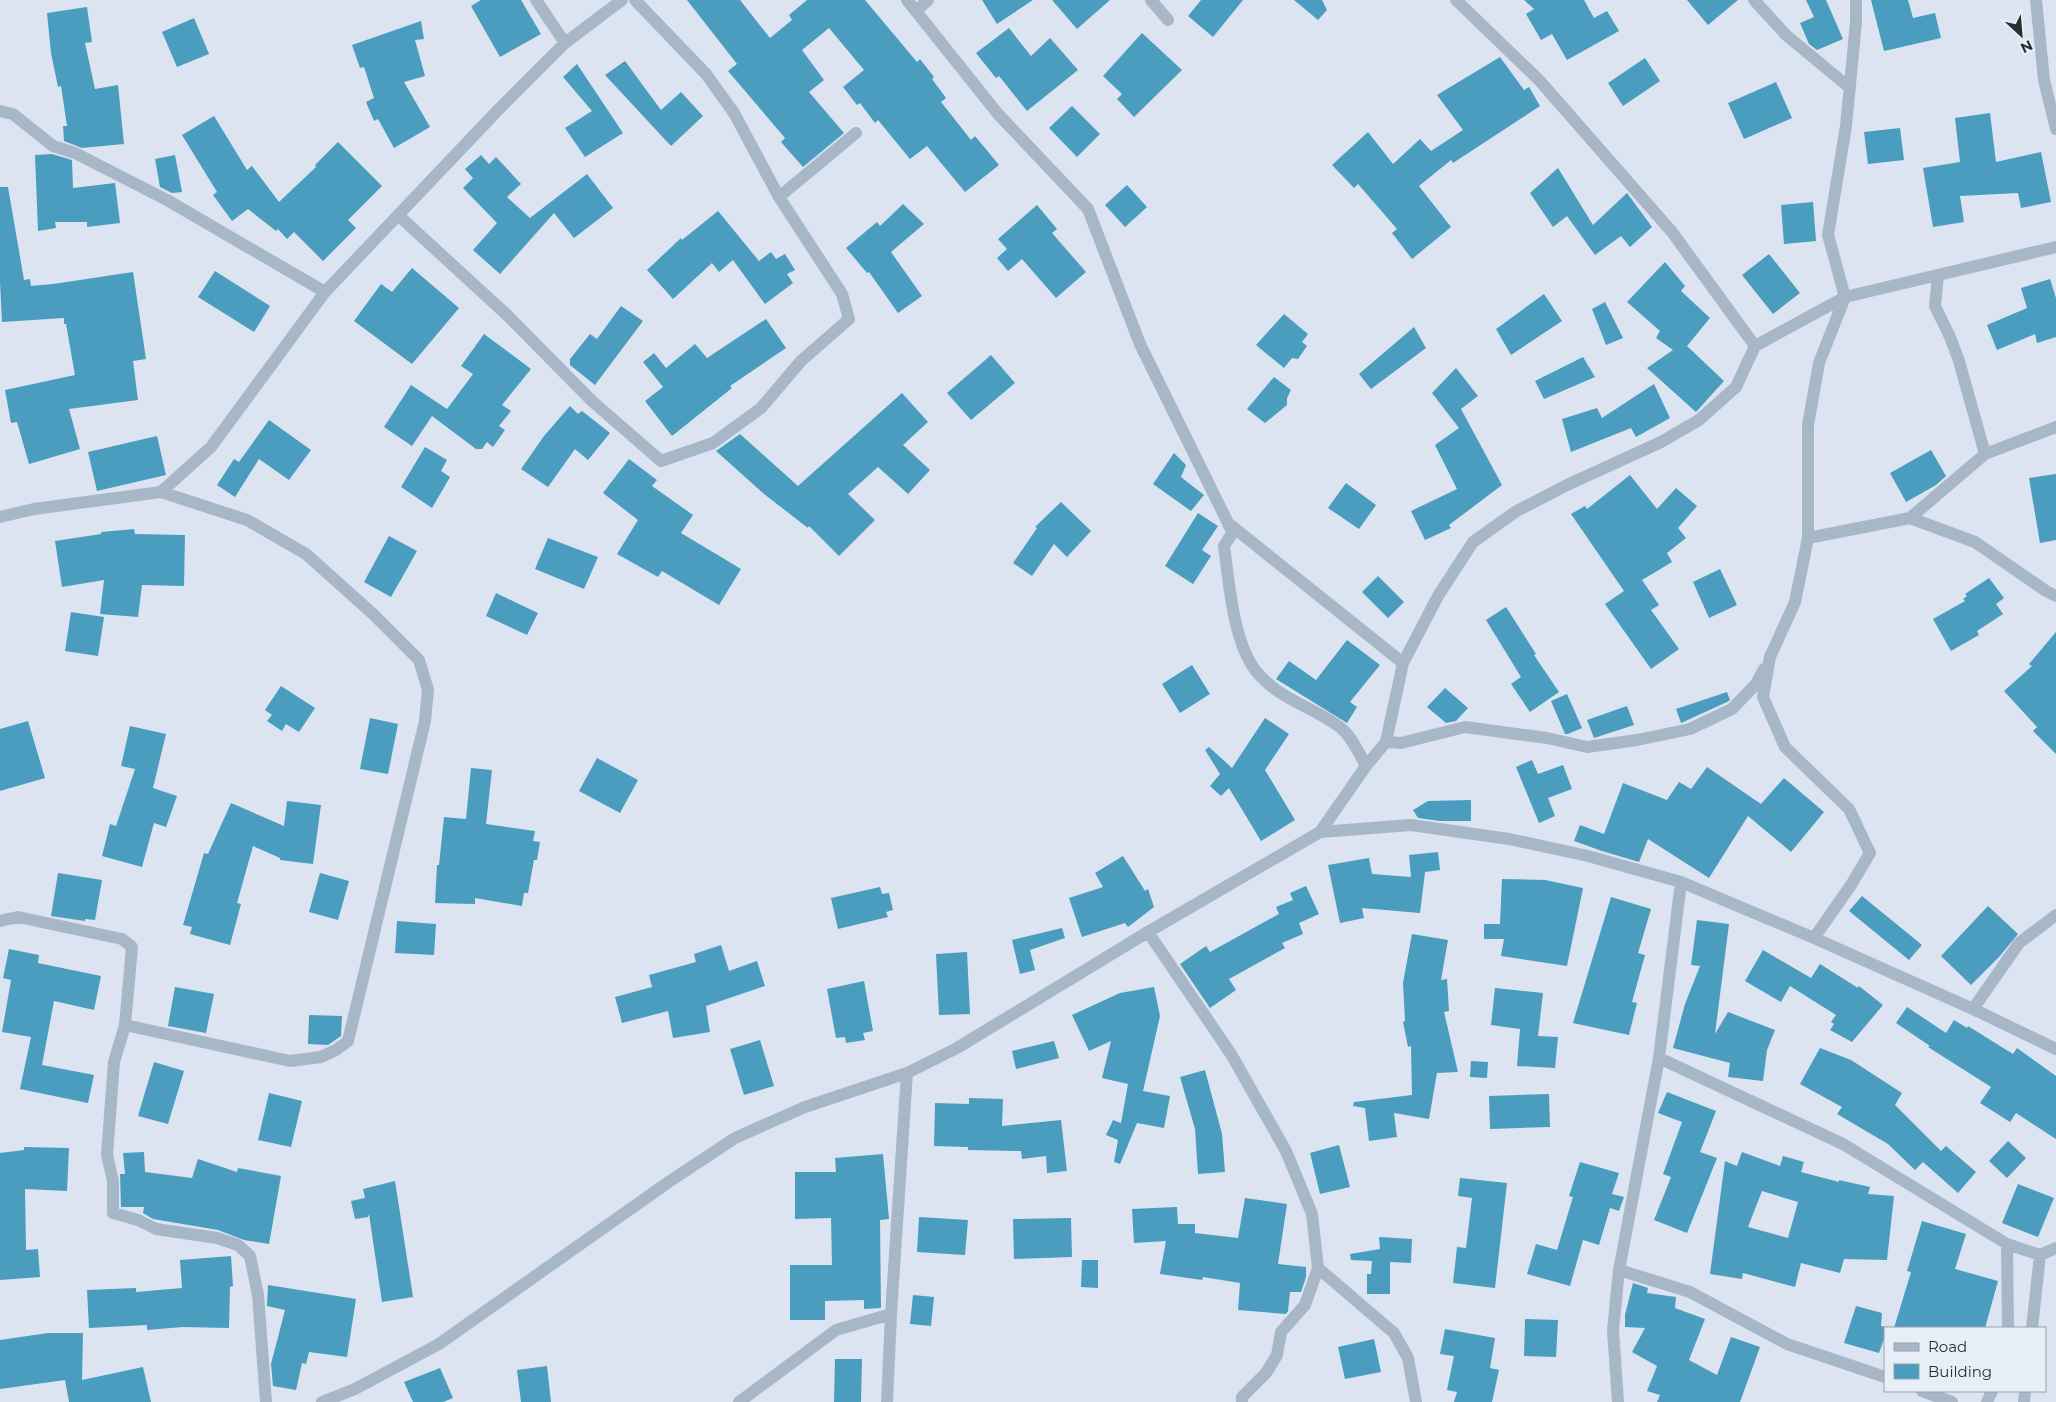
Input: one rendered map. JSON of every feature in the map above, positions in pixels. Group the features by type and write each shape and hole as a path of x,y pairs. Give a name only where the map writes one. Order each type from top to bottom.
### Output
{"street":[{"path":"536,0 565,43"},
{"path":"161,492 211,447 325,292 565,43 622,0"},
{"path":"398,215 507,315 592,401 661,461 713,443 761,408 801,361 849,319 842,294 779,197 734,113 706,74 635,0"},
{"path":"907,0 998,114 1088,209 1140,344 1233,532 1224,546 1232,597 1239,637 1255,670 1270,686 1342,729 1355,746 1366,766"},
{"path":"916,11 928,0"},
{"path":"1151,0 1168,20"},
{"path":"1456,0 1539,80 1672,232 1756,346"},
{"path":"1754,0 1786,35 1850,88"},
{"path":"1386,742 1401,743 1466,727 1547,738 1587,747 1690,729 1732,709 1756,684 1795,602 1808,538 1808,425 1819,363 1845,298 1828,235 1846,126 1856,22 1856,0"},
{"path":"2036,0 2044,80 2056,129"},
{"path":"0,112 13,114 53,146 75,153 167,200 325,292"},
{"path":"779,197 856,133"},
{"path":"322,1402 355,1389 438,1344 670,1181 735,1138 805,1107 907,1073 958,1048 1148,932 1320,832 1366,766 1386,742 1403,663 1438,596 1473,542 1515,512 1567,485 1661,442 1699,420 1736,387 1756,346 1845,298 2056,247"},
{"path":"1938,275 1935,306 1959,361 1985,454"},
{"path":"1808,538 1910,518 1985,454 2056,427"},
{"path":"0,517 34,509 161,492 247,520 306,554 373,614 419,660 428,690 425,721 348,1041 336,1050 322,1056 290,1061 125,1025"},
{"path":"1910,518 1975,542 2046,592 2056,596"},
{"path":"1228,524 1403,663"},
{"path":"1770,657 1763,697 1785,748 1849,809 1870,853 1814,938"},
{"path":"1320,832 1411,825 1509,839 1588,856 1681,882 1814,938 1973,1009 2056,1049"},
{"path":"1618,1402 1613,1330 1619,1270 1659,1058 1681,882"},
{"path":"1973,1009 2019,943 2056,915"},
{"path":"0,921 18,917 122,939 132,947 125,1025 114,1062 107,1155 112,1181 113,1212 156,1228 217,1238 238,1245 250,1256 258,1295 266,1402"},
{"path":"1148,932 1232,1054 1286,1151 1312,1214 1318,1268 1305,1305 1281,1332 1278,1355 1266,1373 1242,1397 1242,1402"},
{"path":"1659,1058 1843,1144 2007,1244 2040,1255 2056,1248"},
{"path":"887,1402 907,1073"},
{"path":"2007,1244 2008,1327"},
{"path":"2032,1327 2040,1255"},
{"path":"1318,1268 1394,1333 1408,1358 1416,1402"},
{"path":"1619,1270 1690,1292 1787,1344 1884,1377"},
{"path":"739,1402 836,1330 891,1314"},
{"path":"1925,1392 1952,1402"}],"building":[{"path":"481,0 521,0 541,34 500,57 471,6"},
{"path":"687,0 740,0 770,38 792,20 789,15 807,0 865,0 917,62 920,59 934,77 932,79 946,98 941,102 971,140 975,136 999,165 965,192 927,146 910,159 878,120 875,123 860,103 857,105 843,87 864,70 829,28 802,50 824,80 809,92 844,133 803,167 781,142 785,138 728,71 737,64"},
{"path":"982,0 1033,0 997,24"},
{"path":"1052,0 1110,0 1077,29"},
{"path":"1201,0 1243,0 1213,37 1188,16"},
{"path":"1294,0 1322,0 1327,10 1318,20"},
{"path":"1524,0 1584,0 1594,18 1607,11 1619,31 1567,60 1552,34 1541,40 1526,14 1534,9"},
{"path":"1687,0 1738,0 1708,25"},
{"path":"1806,0 1826,0 1843,39 1817,50 1809,44 1800,23 1814,17"},
{"path":"1871,0 1908,0 1913,18 1935,13 1941,38 1884,51"},
{"path":"87,7 92,42 85,43 95,89 118,85 124,144 82,148 64,141 63,126 67,126 61,86 58,87 51,53 47,13"},
{"path":"194,18 209,54 177,67 162,32"},
{"path":"421,21 424,39 415,40 425,76 404,82 430,127 394,148 378,119 374,121 366,102 374,98 364,67 360,68 352,45"},
{"path":"1009,28 1031,56 1050,38 1078,70 1027,111 999,76 996,78 976,53"},
{"path":"1142,33 1182,70 1134,117 1117,99 1122,94 1103,76"},
{"path":"1500,57 1524,90 1529,87 1540,106 1453,163 1451,160 1419,186 1451,227 1412,259 1392,233 1397,229 1358,184 1354,188 1332,165 1368,132 1393,164 1420,139 1431,151 1463,130 1437,95"},
{"path":"1645,58 1660,81 1623,106 1608,83"},
{"path":"625,61 661,110 681,92 703,116 671,146 605,75"},
{"path":"577,64 623,133 585,157 565,128 592,111 563,77"},
{"path":"1776,82 1792,118 1744,139 1728,103"},
{"path":"1072,106 1100,134 1077,157 1049,128"},
{"path":"1990,113 1996,162 2041,152 2051,202 2021,208 2018,193 1960,196 1964,222 1933,227 1923,168 1960,162 1955,118"},
{"path":"214,116 247,170 252,166 279,202 316,167 315,165 338,142 382,186 348,220 356,228 323,261 294,232 287,239 278,229 276,231 248,209 232,221 213,195 217,192 182,135"},
{"path":"1900,128 1904,160 1868,164 1864,132"},
{"path":"52,154 72,160 73,188 115,183 120,223 87,227 87,222 55,222 56,228 38,231 35,155"},
{"path":"175,155 182,192 172,193 160,187 155,159"},
{"path":"481,155 489,164 496,157 521,184 507,197 530,218 587,174 613,208 574,238 554,213 500,274 473,250 497,223 463,188 473,178 465,169"},
{"path":"1558,168 1593,225 1627,193 1652,227 1630,247 1621,236 1595,255 1567,216 1553,227 1530,193"},
{"path":"1127,185 1147,207 1125,227 1105,205"},
{"path":"0,187 8,187 24,280 30,279 31,286 133,272 146,359 133,361 138,400 69,409 80,449 29,464 17,422 11,423 5,390 75,375 64,318 2,322"},
{"path":"1813,202 1816,241 1784,244 1781,205"},
{"path":"903,204 924,224 891,252 922,296 898,313 869,272 867,273 846,248 877,222 880,226"},
{"path":"1037,205 1057,229 1052,233 1086,272 1056,298 1022,259 1008,271 997,258 1007,249 998,239"},
{"path":"718,211 759,261 771,252 776,259 785,254 795,270 787,274 793,283 765,304 733,260 719,272 712,263 673,299 647,270 681,238 682,240"},
{"path":"1769,254 1800,293 1773,314 1742,275"},
{"path":"1665,262 1685,286 1681,291 1710,318 1687,346 1724,381 1696,412 1647,368 1673,350 1656,338 1660,331 1627,302"},
{"path":"412,268 459,308 412,364 354,321 381,284 392,292"},
{"path":"215,271 270,306 254,332 198,297"},
{"path":"2050,279 2056,298 2056,337 2037,343 2035,334 1997,350 1987,325 2027,308 2021,288"},
{"path":"1544,294 1562,321 1511,355 1496,329"},
{"path":"1605,302 1623,338 1606,345 1592,309"},
{"path":"621,306 643,321 595,385 570,365 570,359 590,334 597,339"},
{"path":"1284,314 1308,334 1302,342 1307,346 1298,359 1292,358 1284,368 1256,345"},
{"path":"766,319 786,348 730,386 732,388 672,436 645,401 663,387 643,362 654,353 666,368 695,344 707,358"},
{"path":"1414,327 1426,348 1371,389 1359,374"},
{"path":"484,334 531,369 502,405 511,411 499,426 505,430 493,447 487,442 482,449 476,449 432,416 412,446 384,427 411,385 447,409 473,374 461,366"},
{"path":"991,355 1015,383 971,420 947,393"},
{"path":"1583,357 1595,377 1544,399 1535,381"},
{"path":"1456,368 1478,396 1461,409 1502,485 1449,525 1451,528 1425,540 1411,511 1457,489 1435,445 1459,428 1432,393"},
{"path":"1274,377 1291,390 1287,398 1287,405 1265,423 1247,409"},
{"path":"1654,384 1670,418 1636,437 1631,428 1571,452 1562,419 1597,408 1602,418"},
{"path":"902,393 928,422 903,445 930,470 908,494 878,467 848,494 875,520 839,556 809,526 808,528 764,494 716,451 740,434 798,486"},
{"path":"570,406 578,414 582,411 610,433 588,460 575,449 548,487 521,469 544,436"},
{"path":"269,420 311,450 289,480 259,459 235,497 217,485 234,459 239,462"},
{"path":"157,436 166,475 97,491 88,452"},
{"path":"425,447 447,460 441,471 450,477 432,508 401,487"},
{"path":"1931,450 1946,476 1936,485 1906,502 1890,473"},
{"path":"1174,453 1186,465 1181,477 1204,495 1191,511 1153,484"},
{"path":"629,459 657,480 652,486 693,515 681,533 741,569 719,605 662,571 658,577 617,554 638,520 603,493"},
{"path":"2056,474 2056,540 2040,543 2029,478"},
{"path":"1630,475 1657,509 1676,488 1697,506 1678,528 1686,538 1667,553 1672,562 1642,580 1659,605 1651,610 1679,649 1651,669 1605,604 1624,591 1571,514 1585,506 1587,509"},
{"path":"1346,483 1376,505 1359,529 1328,508"},
{"path":"1061,502 1091,531 1067,557 1054,544 1032,576 1013,563 1037,528 1035,527"},
{"path":"1198,513 1218,526 1202,550 1211,556 1193,584 1165,566"},
{"path":"134,529 135,534 185,535 184,586 142,585 138,617 100,614 104,580 62,587 55,541 101,534 101,532"},
{"path":"389,536 417,551 391,597 364,582"},
{"path":"548,538 598,557 584,589 535,569"},
{"path":"1720,569 1737,605 1709,618 1693,582"},
{"path":"1378,576 1404,602 1388,618 1362,592"},
{"path":"1989,578 2004,598 1996,604 2003,614 1977,631 1979,635 1951,651 1933,619 1965,601 1963,599 1967,596 1965,594"},
{"path":"496,593 538,613 527,635 486,616"},
{"path":"1506,607 1536,654 1534,655 1559,692 1530,712 1511,684 1521,677 1486,620"},
{"path":"71,612 104,617 98,656 65,651"},
{"path":"2056,632 2056,754 2033,731 2037,727 2004,691 2032,666 2029,664"},
{"path":"1347,640 1380,665 1350,702 1357,707 1347,723 1276,679 1289,661 1316,680"},
{"path":"1192,665 1210,694 1180,713 1162,684"},
{"path":"281,686 315,708 299,732 286,724 282,731 267,721 272,715 265,710"},
{"path":"1445,688 1468,708 1456,721 1446,723 1427,707"},
{"path":"1727,692 1730,700 1681,723 1676,709"},
{"path":"1567,694 1582,728 1565,734 1551,701"},
{"path":"1627,706 1634,725 1594,738 1587,720"},
{"path":"370,718 398,724 388,774 360,769"},
{"path":"1265,718 1289,734 1265,770 1295,820 1261,841 1229,788 1221,796 1210,786 1220,774 1205,750 1209,747 1232,768"},
{"path":"28,721 45,778 0,791 0,729"},
{"path":"130,726 166,734 153,788 177,796 166,827 154,823 142,867 102,856 110,824 116,826 135,769 121,766"},
{"path":"597,758 638,780 620,813 579,791"},
{"path":"1532,760 1538,774 1563,765 1572,789 1548,798 1555,816 1539,823 1516,767"},
{"path":"1707,767 1761,804 1784,778 1824,812 1791,852 1748,816 1709,878 1648,839 1639,862 1574,841 1580,825 1604,834 1623,783 1667,800 1679,782 1691,789"},
{"path":"471,768 492,770 486,824 535,831 533,841 540,842 537,860 534,860 528,893 524,893 522,906 475,898 475,904 435,903 437,865 439,865 444,817 466,819"},
{"path":"1471,800 1471,821 1440,821 1418,818 1413,810 1428,801"},
{"path":"287,801 321,805 313,864 280,860 280,858 253,846 237,903 241,904 230,945 190,934 192,927 183,925 204,853 208,854 231,803 284,826"},
{"path":"1438,852 1440,870 1425,872 1420,913 1362,908 1364,918 1340,923 1328,865 1369,858 1372,874 1411,877 1409,855"},
{"path":"1123,856 1145,891 1148,889 1154,907 1128,927 1125,923 1082,937 1069,898 1103,887 1095,873"},
{"path":"58,873 102,880 95,920 85,919 85,921 51,916"},
{"path":"320,873 349,881 338,920 309,912"},
{"path":"1502,879 1545,880 1583,888 1567,966 1501,956 1504,939 1484,939 1484,924 1500,924"},
{"path":"1306,886 1319,914 1299,923 1303,934 1282,943 1285,948 1229,979 1236,990 1210,1008 1180,964 1206,946 1210,952 1279,914 1276,907 1293,900 1290,893"},
{"path":"880,887 882,894 889,893 893,910 886,912 888,917 838,929 831,898"},
{"path":"1862,896 1922,945 1909,960 1849,911"},
{"path":"1611,897 1651,909 1638,953 1645,955 1632,1002 1637,1003 1629,1035 1573,1023"},
{"path":"1988,906 2018,934 1999,957 1971,985 1941,956"},
{"path":"1697,920 1729,924 1715,1034 1728,1012 1775,1030 1767,1050 1763,1081 1728,1077 1730,1063 1673,1048 1685,1004 1700,966 1691,965"},
{"path":"397,921 436,924 434,955 395,953"},
{"path":"1062,928 1065,938 1030,950 1035,970 1020,974 1012,940"},
{"path":"1412,934 1448,940 1441,980 1447,979 1449,1011 1444,1012 1458,1072 1437,1073 1429,1119 1394,1113 1397,1137 1369,1141 1365,1108 1353,1106 1354,1102 1412,1095 1411,1046 1408,1047 1403,1022 1405,1021 1403,983"},
{"path":"721,945 729,971 757,961 765,986 706,1006 710,1032 673,1038 668,1011 622,1023 615,997 652,987 649,975 696,962 694,954"},
{"path":"9,949 39,955 38,963 101,976 94,1010 54,1001 42,1065 94,1075 88,1103 20,1089 31,1037 2,1032 11,980 3,978"},
{"path":"1763,950 1811,978 1820,964 1858,988 1859,986 1883,1005 1852,1042 1830,1030 1834,1024 1831,1022 1836,1015 1790,986 1781,1002 1745,981"},
{"path":"967,952 970,1014 939,1015 936,954"},
{"path":"864,981 873,1031 863,1033 865,1040 846,1043 845,1037 836,1038 827,989"},
{"path":"175,987 214,994 206,1033 168,1026"},
{"path":"1154,987 1160,1016 1143,1091 1170,1096 1164,1128 1137,1123 1120,1164 1114,1162 1118,1140 1106,1135 1113,1120 1121,1123 1128,1084 1102,1078 1111,1041 1089,1051 1072,1015 1120,993"},
{"path":"1495,988 1543,993 1538,1036 1558,1037 1555,1068 1517,1066 1520,1029 1491,1025"},
{"path":"1907,1007 1946,1033 1954,1020 1967,1028 1968,1026 2013,1054 2017,1048 2056,1076 2056,1139 2016,1113 2010,1122 1980,1103 1991,1087 1928,1047 1930,1046 1896,1023"},
{"path":"309,1015 342,1016 341,1036 328,1045 308,1044"},
{"path":"760,1040 774,1086 744,1095 730,1049"},
{"path":"1054,1041 1059,1058 1016,1069 1012,1051"},
{"path":"1820,1048 1851,1060 1902,1093 1895,1105 1941,1151 1946,1146 1976,1172 1958,1193 1923,1162 1915,1170 1888,1144 1837,1114 1842,1107 1800,1084"},
{"path":"1471,1061 1488,1062 1487,1078 1470,1077"},
{"path":"154,1062 184,1071 168,1124 138,1116"},
{"path":"1205,1070 1222,1134 1225,1172 1198,1174 1195,1129 1180,1077"},
{"path":"1667,1092 1716,1111 1700,1152 1717,1158 1687,1233 1654,1220 1671,1177 1663,1174 1682,1122 1658,1113"},
{"path":"269,1093 302,1101 291,1147 258,1140"},
{"path":"1549,1094 1550,1127 1490,1129 1489,1096"},
{"path":"969,1098 1003,1099 1002,1126 1061,1120 1067,1171 1047,1173 1046,1156 1022,1159 1021,1151 968,1150 968,1147 934,1146 935,1103 969,1104"},
{"path":"2008,1141 2026,1158 2007,1178 1989,1161"},
{"path":"1339,1145 1350,1187 1320,1194 1310,1153"},
{"path":"24,1147 69,1148 67,1191 25,1189 26,1250 38,1249 40,1277 0,1280 0,1153 24,1150"},
{"path":"144,1152 145,1172 192,1178 198,1159 237,1172 238,1168 281,1176 269,1244 244,1240 218,1230 153,1219 143,1213 144,1207 121,1207 120,1174 125,1174 123,1153"},
{"path":"1742,1152 1780,1166 1783,1156 1804,1162 1801,1172 1839,1182 1839,1180 1870,1187 1868,1194 1894,1196 1887,1260 1844,1259 1840,1273 1801,1263 1795,1287 1743,1273 1742,1279 1710,1274 1725,1161 1737,1166","holes":["1762,1191 1798,1202 1788,1238 1748,1227"]},
{"path":"883,1154 889,1219 880,1220 881,1308 864,1309 864,1300 825,1301 825,1320 790,1320 790,1265 832,1265 831,1218 795,1219 795,1172 836,1172 835,1158"},
{"path":"1580,1162 1619,1173 1612,1194 1624,1197 1619,1211 1610,1208 1599,1245 1583,1240 1570,1286 1527,1274 1536,1244 1557,1250 1573,1197 1569,1196"},
{"path":"1460,1178 1507,1183 1495,1288 1453,1283 1457,1247 1466,1248 1472,1198 1458,1196"},
{"path":"395,1181 413,1297 382,1302 369,1214 368,1217 355,1219 351,1201 365,1198 363,1189"},
{"path":"2018,1184 2054,1198 2038,1237 2002,1223"},
{"path":"1245,1198 1287,1204 1278,1264 1306,1267 1306,1277 1301,1292 1290,1292 1286,1314 1238,1310 1240,1283 1203,1277 1202,1280 1160,1274 1166,1241 1134,1243 1132,1209 1177,1207 1178,1224 1195,1224 1195,1233 1238,1238"},
{"path":"919,1217 968,1220 965,1255 917,1252"},
{"path":"1071,1218 1072,1257 1014,1259 1013,1219"},
{"path":"1922,1221 1966,1234 1955,1269 1998,1281 1985,1327 1894,1327 1911,1272 1907,1271"},
{"path":"1379,1237 1412,1239 1411,1263 1390,1262 1390,1294 1367,1294 1367,1274 1371,1274 1372,1261 1351,1260 1350,1254 1380,1249"},
{"path":"231,1256 233,1286 230,1287 229,1328 183,1327 147,1330 147,1325 89,1328 87,1290 136,1288 136,1292 182,1288 180,1260"},
{"path":"1082,1260 1098,1260 1098,1288 1081,1287"},
{"path":"1633,1283 1648,1288 1647,1293 1676,1297 1675,1308 1705,1319 1689,1360 1717,1375 1731,1337 1760,1347 1740,1402 1657,1402 1660,1395 1647,1391 1657,1366 1632,1352 1645,1328 1625,1327 1625,1315"},
{"path":"268,1285 356,1299 347,1357 309,1352 306,1364 302,1363 296,1390 273,1386 271,1364 285,1310 267,1306"},
{"path":"913,1295 934,1297 931,1326 910,1324"},
{"path":"1856,1306 1882,1313 1881,1326 1887,1327 1884,1327 1884,1339 1879,1353 1844,1343"},
{"path":"1525,1319 1558,1320 1556,1357 1524,1356"},
{"path":"1445,1329 1495,1338 1490,1368 1499,1370 1492,1402 1454,1402 1457,1392 1447,1390 1454,1356 1440,1354"},
{"path":"48,1333 83,1333 82,1380 143,1367 151,1402 69,1402 65,1380 0,1389 0,1340"},
{"path":"1374,1339 1381,1372 1345,1379 1338,1347"},
{"path":"835,1359 862,1359 861,1402 834,1402"},
{"path":"547,1366 551,1402 521,1402 517,1370"},
{"path":"440,1368 453,1398 443,1402 413,1402 404,1382"}]}
